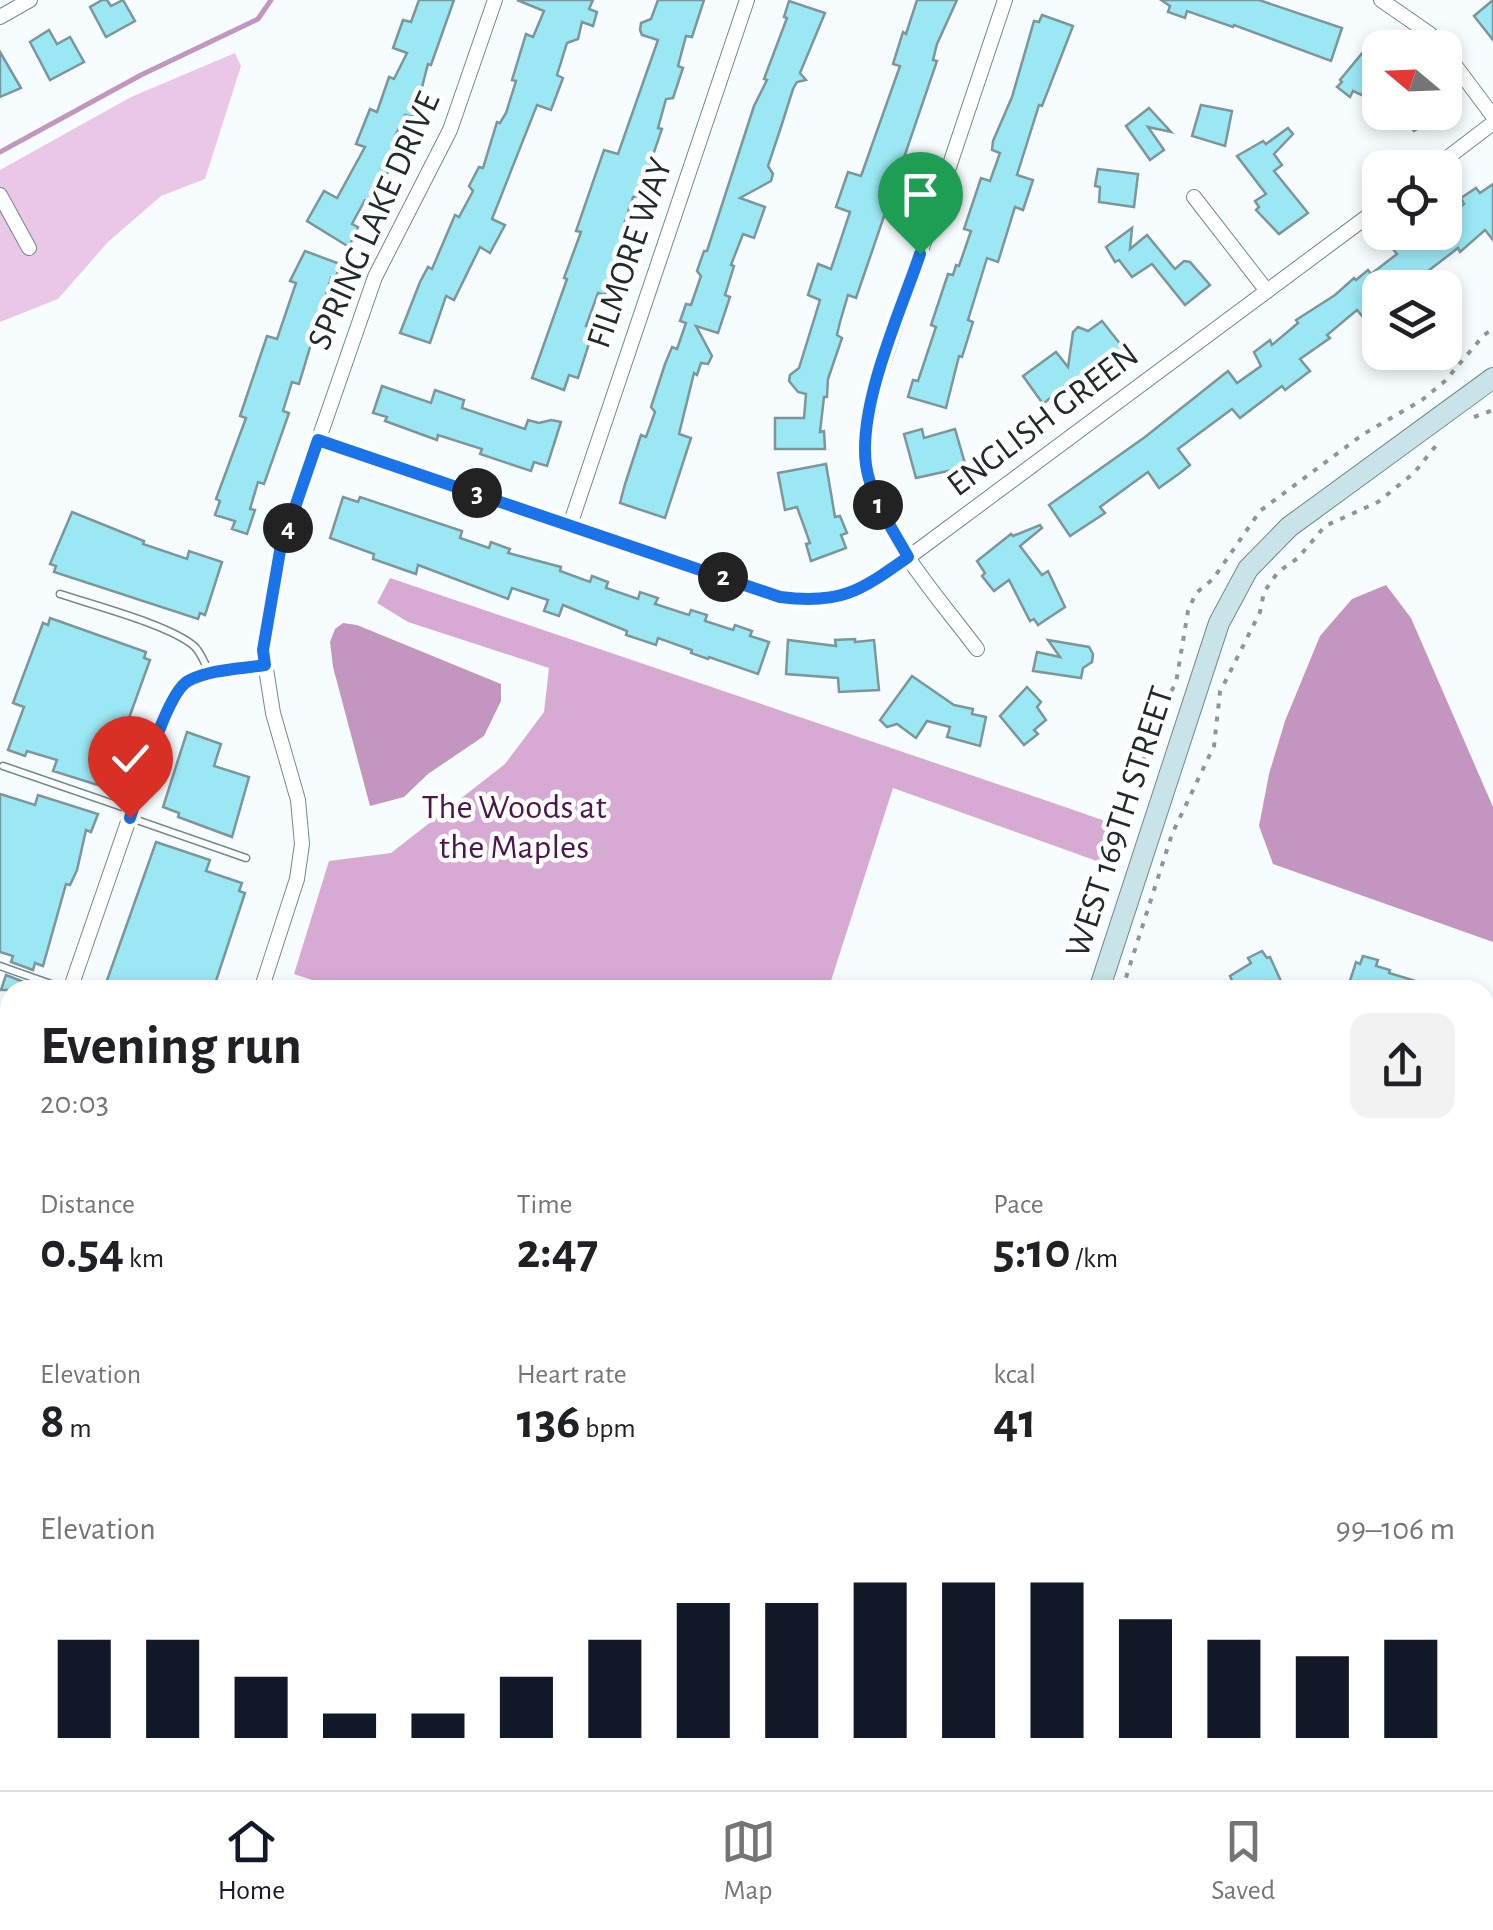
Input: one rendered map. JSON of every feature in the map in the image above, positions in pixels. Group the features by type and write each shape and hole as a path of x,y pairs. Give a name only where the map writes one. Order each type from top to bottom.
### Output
{"street":[{"path":"0,16 30,0"},
{"name":"SPRING LAKE DRIVE","path":"265,980 297,880 302,844 298,800 273,713 263,650 280,551 375,277 450,130 495,0"},
{"name":"FILMORE WAY","path":"570,525 747,0"},
{"path":"977,649 908,557 879,507 866,466 866,426 877,382 1005,0"},
{"path":"1381,0 1424,30"},
{"path":"1456,150 1493,120 1462,77"},
{"path":"0,195 29,248"},
{"path":"1194,197 1266,291"},
{"name":"ENGLISH GREEN","path":"318,440 780,597 836,598 861,590 908,557 1362,220"},
{"name":"WEST 169TH STREET","path":"1102,980 1230,599 1267,547 1289,527 1493,378"},
{"path":"73,980 167,709 183,683 210,674 265,665"}],"lane":[{"path":"60,594 185,640 196,647 210,674"},
{"path":"3,766 246,858"},
{"path":"0,966 41,980"}],"path":[{"path":"1464,423 1493,410"},
{"path":"1125,980 1172,834 1214,746 1220,692 1260,612 1264,592 1278,572 1298,558 1326,526 1378,502 1414,472 1442,440"}],"shaded area":[{"path":"235,53 241,66 205,179 161,196 108,242 58,299 0,322 0,170 131,97"},
{"path":"1386,585 1411,618 1493,807 1493,942 1273,864 1259,826 1285,721 1320,636 1352,599"},
{"path":"343,623 357,625 501,684 501,701 484,736 428,774 404,797 370,806 333,667 330,642 335,629"}],"green space":[{"name":"The Woods at the Maples","path":"390,578 1122,827 1105,864 893,788 831,980 312,980 294,974 329,861 391,853 505,764 544,712 549,668 408,622 377,603"}],"building":[{"path":"102,0 111,6 123,0 135,21 106,37 90,7"},
{"path":"419,0 454,0 431,65 428,64 415,114 405,115 393,141 400,144 393,162 372,203 365,200 352,224 358,227 349,247 307,221 324,191 337,198 365,147 356,144 370,109 377,112 389,77 394,79 407,53 393,48 403,20 411,22"},
{"path":"517,0 593,0 589,9 597,12 593,26 582,22 578,39 567,43 557,75 563,78 551,110 537,105 492,219 505,225 490,253 480,247 454,300 446,296 430,343 400,333 420,282 428,267 432,269 455,215 459,217 473,191 469,186 479,167 483,168 497,122 506,113 526,34 533,37 544,11"},
{"path":"658,0 704,0 692,37 686,36 678,66 683,68 673,98 666,99 658,128 662,129 639,196 633,197 623,227 628,228 605,295 598,293 586,326 594,328 578,378 569,375 564,390 532,378 567,279 564,278 581,232 576,231 604,150 618,154 658,40 642,35 640,30 641,23 651,19"},
{"path":"917,0 957,0 937,44 933,60 937,61 856,298 848,295 840,322 837,335 842,338 824,397 820,432 824,431 825,449 775,449 775,418 804,418 806,394 798,392 789,381 799,368 820,300 808,295 818,264 831,269 850,212 836,207 848,172 861,176 900,66 893,64"},
{"path":"1161,0 1259,0 1342,28 1331,61 1234,25 1187,11 1185,18 1168,12 1170,6"},
{"path":"1493,0 1493,40 1474,16"},
{"path":"789,1 825,13 800,73 806,80 797,82 793,89 768,166 773,174 771,181 740,198 765,207 754,238 743,234 731,265 734,266 725,295 730,297 718,333 696,326 712,356 708,364 701,363 697,375 694,373 679,434 691,438 665,518 620,503 641,435 646,437 655,412 651,407 665,364 672,347 677,349 686,323 680,321 686,304 691,305 701,276 697,271 754,106 767,80 764,79 787,18 784,17"},
{"path":"1042,15 1073,26 1042,106 1039,105 1017,175 1033,180 1023,210 1015,207 998,262 987,258 968,320 973,322 962,357 959,356 946,408 908,397 913,380 918,381 936,327 931,325 948,274 953,275 956,265 959,266 971,231 964,229 981,178 990,181 1000,153 992,150 993,141 1012,97 1034,21 1039,22"},
{"path":"49,30 57,44 70,37 84,62 50,80 30,42"},
{"path":"0,52 21,88 0,97"},
{"path":"1362,53 1362,95 1353,91 1350,97 1337,87"},
{"path":"1201,105 1232,111 1225,146 1192,136"},
{"path":"1149,108 1171,132 1148,127 1164,150 1150,160 1126,126"},
{"path":"1288,128 1293,134 1274,154 1282,165 1274,171 1308,213 1279,234 1256,210 1259,207 1255,201 1266,194 1237,156 1263,141 1266,144"},
{"path":"1098,169 1138,174 1134,207 1099,202 1100,187 1095,186"},
{"path":"1493,184 1493,240 1485,230 1460,252 1462,197 1476,188 1480,193"},
{"path":"1132,228 1130,249 1147,235 1175,269 1184,261 1190,262 1210,285 1185,305 1152,264 1132,277 1119,260 1115,262 1106,247"},
{"path":"1394,250 1455,250 1429,270 1376,270 1397,254"},
{"path":"305,251 340,264 335,280 331,278 299,384 292,382 283,411 289,413 264,484 258,482 247,534 232,529 235,521 215,515 220,501 216,499 246,418 240,416 267,336 277,339 296,283 290,281"},
{"path":"1362,275 1362,316 1357,310 1327,335 1330,338 1300,359 1310,371 1285,390 1282,386 1240,418 1232,409 1178,449 1190,465 1180,473 1159,488 1148,472 1100,507 1105,513 1070,536 1049,505 1145,437 1228,371 1237,383 1261,366 1254,352 1270,340 1272,345 1298,323 1296,320"},
{"path":"1102,321 1125,350 1065,394 1061,389 1043,404 1023,376 1056,352 1068,367 1073,332 1078,327 1088,331"},
{"path":"382,386 431,403 435,390 464,400 462,408 525,429 528,420 561,422 547,466 534,462 531,471 480,454 482,449 438,435 437,440 385,421 387,417 373,413"},
{"path":"922,429 924,438 955,429 966,467 916,478 904,434"},
{"path":"826,464 835,517 840,516 847,533 841,535 846,548 811,561 806,544 810,543 797,507 785,510 778,473"},
{"path":"343,497 358,502 360,497 462,531 460,538 489,548 491,542 510,549 508,553 561,567 560,571 590,582 592,576 608,582 606,588 638,599 640,592 658,598 655,604 689,615 691,610 707,615 705,621 733,630 735,625 752,631 750,636 769,642 758,674 658,638 656,645 626,635 627,631 563,605 559,616 544,611 548,600 512,588 508,599 418,565 416,574 373,559 374,554 330,538"},
{"path":"72,512 187,559 189,551 222,562 205,615 200,613 198,619 54,572 56,566 50,564"},
{"path":"1040,525 1042,528 1020,546 1042,575 1048,571 1065,607 1038,625 1034,619 1030,621 1009,580 994,591 982,576 985,573 977,561 1011,534"},
{"path":"50,618 146,652 144,658 150,660 104,787 53,771 57,760 8,750 24,707 13,703 43,623 48,625"},
{"path":"788,640 836,646 835,640 874,640 879,690 839,692 838,678 786,674"},
{"path":"1048,640 1089,647 1092,662 1083,668 1081,678 1033,671 1037,652 1060,657"},
{"path":"912,676 954,705 986,717 980,746 947,737 950,727 927,721 916,738 897,724 887,727 880,720"},
{"path":"1027,687 1041,702 1037,707 1046,720 1034,730 1038,734 1024,745 1000,716"},
{"path":"187,732 221,744 214,766 249,777 232,837 178,817 179,813 163,807"},
{"path":"0,794 35,805 38,795 98,814 91,832 86,830 77,870 70,885 66,884 43,966 35,963 33,970 11,962 13,956 0,952"},
{"path":"156,842 210,860 206,871 242,883 239,891 245,893 216,980 107,980"},
{"path":"1262,951 1270,957 1280,980 1232,980 1230,976 1251,963 1248,958"},
{"path":"1363,956 1378,960 1376,966 1412,980 1350,980 1356,962 1360,964"}],"waterway":[{"path":"0,152 141,75 258,19 271,0"}],"route":[{"path":"130,818 167,709 183,683 199,676 265,665 263,650 280,551 318,440 780,597 836,598 861,590 908,557 879,507 866,466 866,426 920,254"}]}
